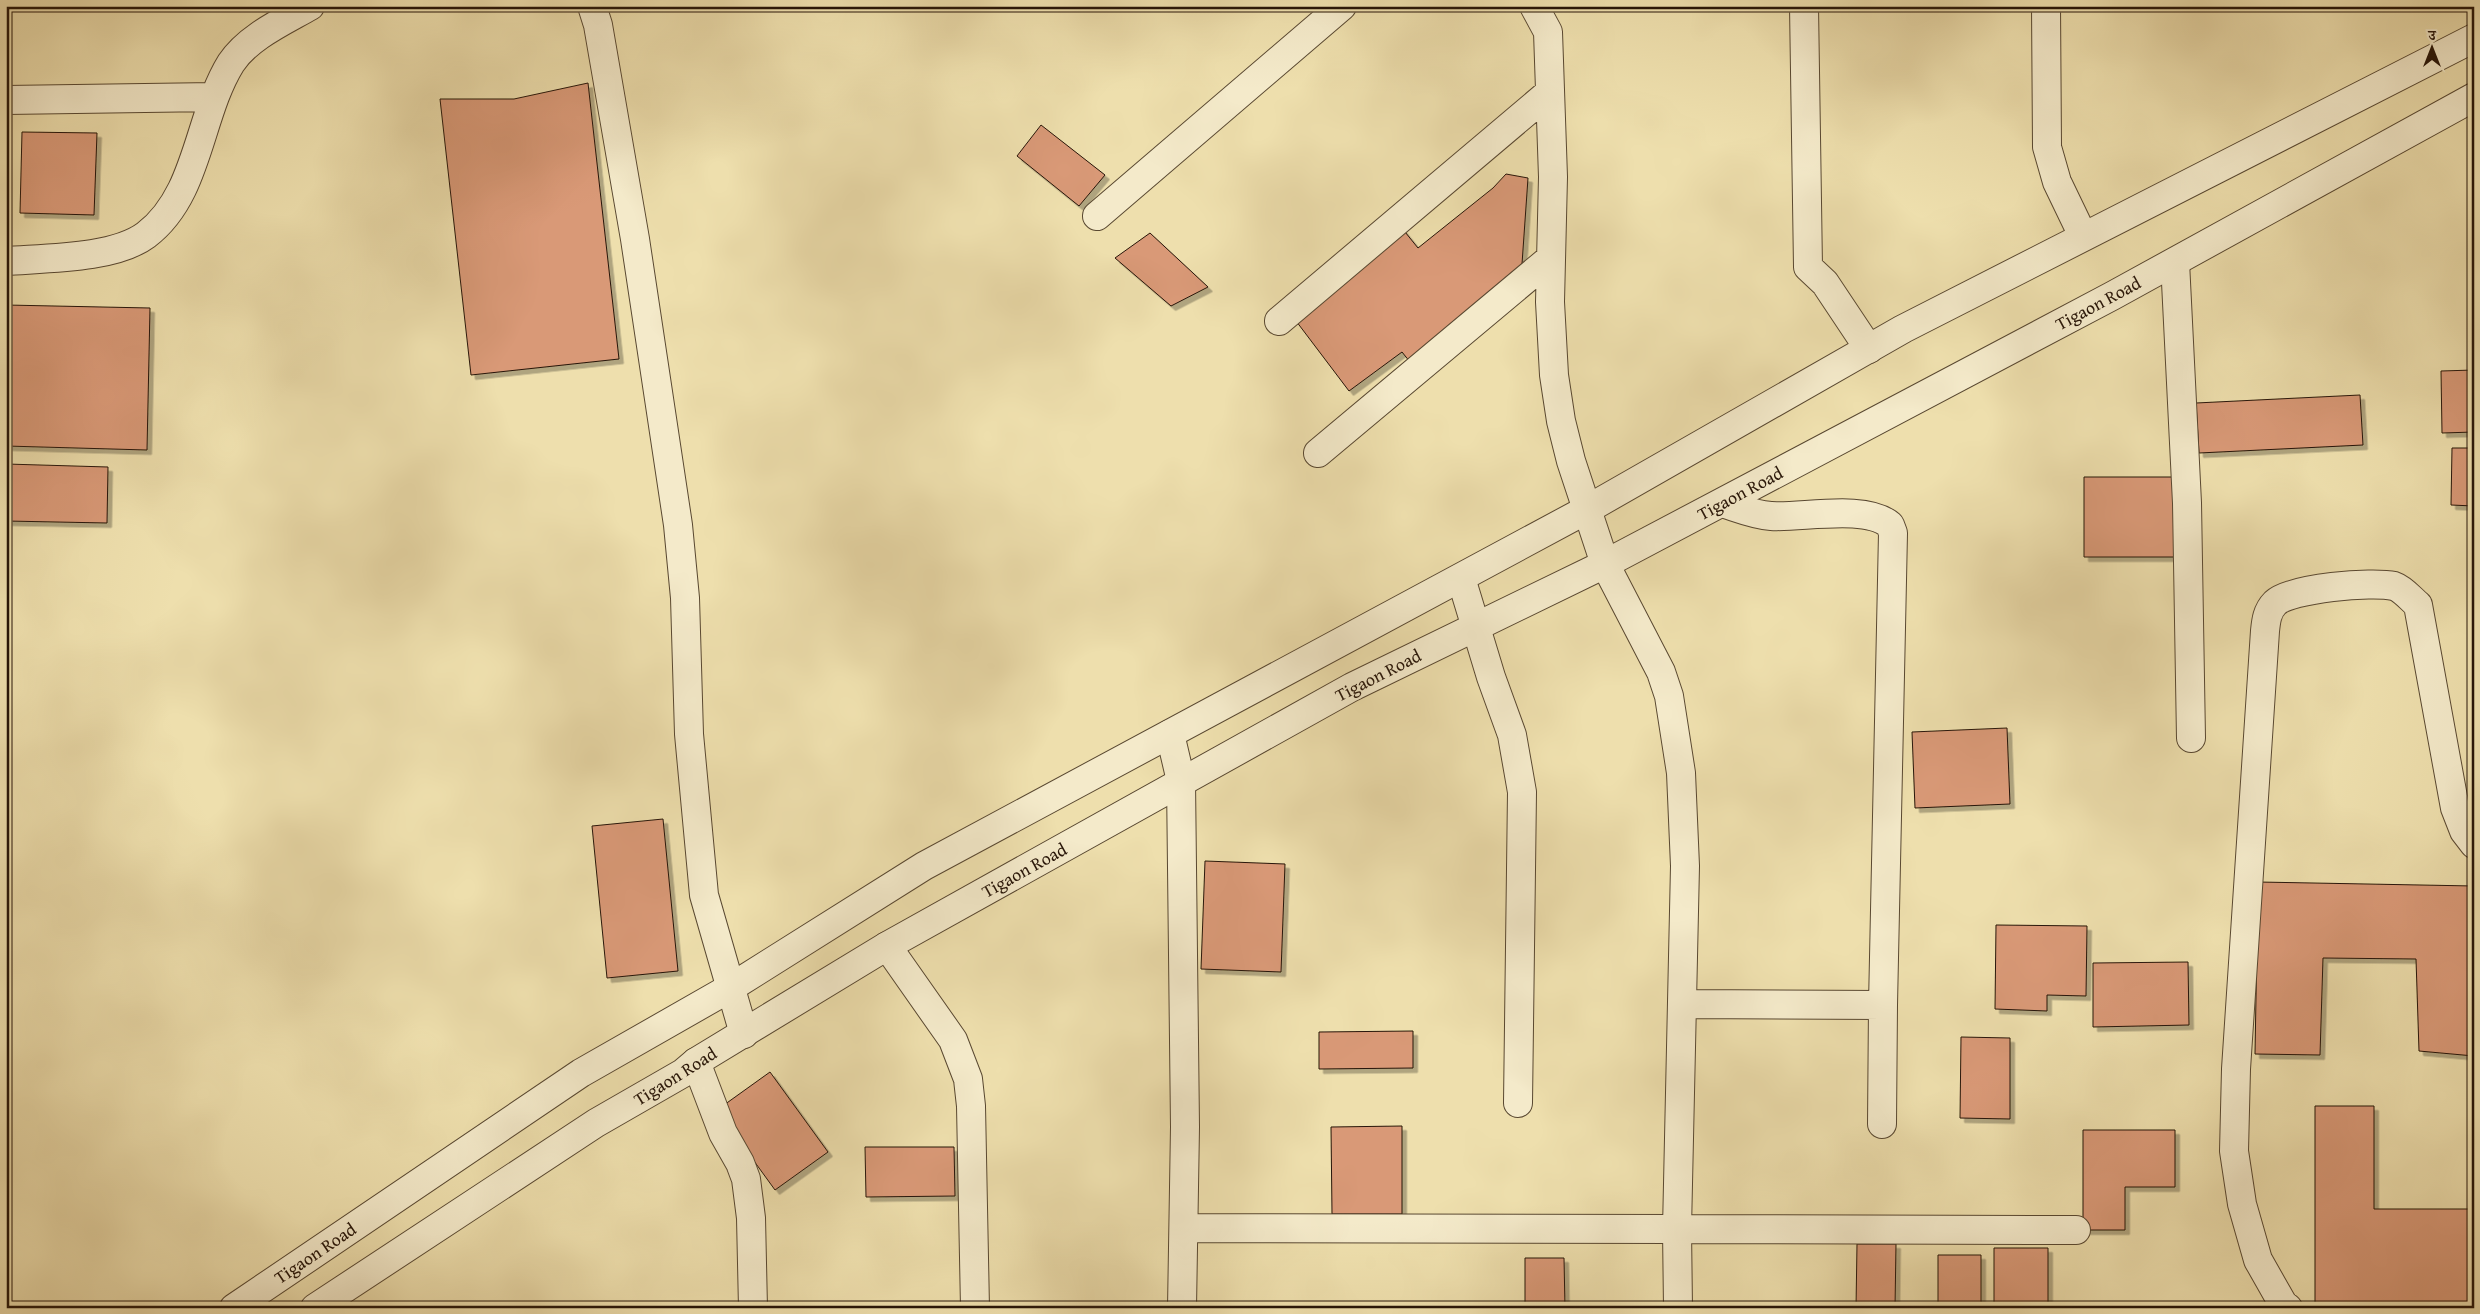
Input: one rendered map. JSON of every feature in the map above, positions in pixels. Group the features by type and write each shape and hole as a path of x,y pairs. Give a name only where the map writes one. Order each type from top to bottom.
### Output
{"street":[{"path":"6,261 89,255 120,246 146,235 166,214 185,184 214,97 232,62 252,42 310,6"},
{"path":"592,6 635,239 678,525 685,598 689,734 704,895 744,1034"},
{"path":"1097,216 1342,6"},
{"path":"1534,6 1548,32 1553,177 1550,302 1554,375 1563,429 1586,510 1605,564 1661,672 1669,696 1676,734 1684,813 1685,866 1677,1229 1678,1308"},
{"path":"1804,6 1808,266 1825,283 1869,349"},
{"path":"2046,6 2047,147 2057,182 2083,236"},
{"name":"Tigaon Road","path":"234,1308 581,1073 646,1034 730,988 924,866 1586,510 1869,349 2083,236 2474,38"},
{"path":"1279,321 1550,92"},
{"path":"6,100 214,97"},
{"name":"Tigaon Road","path":"315,1308 596,1123 683,1073 696,1062 887,946 1181,781 1352,687 1605,564 1722,503 2175,262 2474,97"},
{"path":"1318,454 1552,258"},
{"path":"2175,262 2187,503 2191,738"},
{"path":"1722,503 1755,514 1770,516 1858,514 1875,516 1890,525 1893,533 1882,1124"},
{"path":"1461,578 1512,735 1522,792 1518,1103"},
{"path":"2288,1308 2282,1304 2258,1260 2242,1204 2234,1151 2236,1068 2266,616 2273,604 2286,595 2302,591 2376,584 2396,587 2418,606 2455,808 2464,831 2474,844"},
{"path":"1170,734 1181,781 1185,1127 1182,1308"},
{"path":"887,946 953,1040 968,1079 971,1106 975,1308"},
{"path":"1682,1004 1883,1005"},
{"path":"696,1062 723,1133 740,1163 746,1179 751,1218 753,1308"},
{"path":"1184,1228 2076,1230"}],"building":[{"path":"588,83 619,359 471,375 440,99 514,99"},
{"path":"1041,125 1105,175 1079,206 1017,156"},
{"path":"22,132 97,133 94,215 20,213"},
{"path":"1506,174 1528,178 1522,264 1410,362 1402,352 1349,391 1290,313 1401,227 1418,248 1493,188"},
{"path":"1150,233 1208,287 1171,306 1115,258"},
{"path":"6,305 150,308 147,450 6,446"},
{"path":"2474,370 2474,432 2442,433 2441,371"},
{"path":"2360,395 2363,445 2199,453 2196,403"},
{"path":"2452,448 2474,448 2474,506 2451,505"},
{"path":"6,464 108,467 107,523 6,521"},
{"path":"2084,477 2176,477 2176,557 2084,557"},
{"path":"2007,728 2010,804 1915,808 1912,732"},
{"path":"663,819 678,971 607,978 592,826"},
{"path":"1205,861 1285,864 1281,972 1201,969"},
{"path":"2258,882 2474,886 2474,1056 2419,1051 2416,959 2323,958 2320,1055 2255,1054"},
{"path":"1996,925 2087,926 2086,996 2047,995 2047,1011 1995,1009"},
{"path":"2188,962 2189,1025 2093,1027 2093,963"},
{"path":"1413,1031 1413,1068 1319,1069 1319,1032"},
{"path":"1961,1037 2010,1038 2010,1119 1960,1118"},
{"path":"770,1072 828,1152 775,1190 717,1110"},
{"path":"2315,1106 2374,1106 2374,1209 2474,1209 2474,1303 2315,1303"},
{"path":"1402,1126 1402,1214 1332,1214 1331,1127"},
{"path":"2083,1130 2175,1130 2175,1187 2125,1187 2125,1230 2083,1230"},
{"path":"865,1147 954,1147 955,1196 866,1197"},
{"path":"1857,1244 1896,1244 1895,1308 1856,1308"},
{"path":"1994,1248 2048,1248 2048,1308 1994,1308"},
{"path":"1938,1255 1981,1255 1981,1308 1938,1308"},
{"path":"1525,1258 1564,1258 1565,1308 1525,1308"}]}
